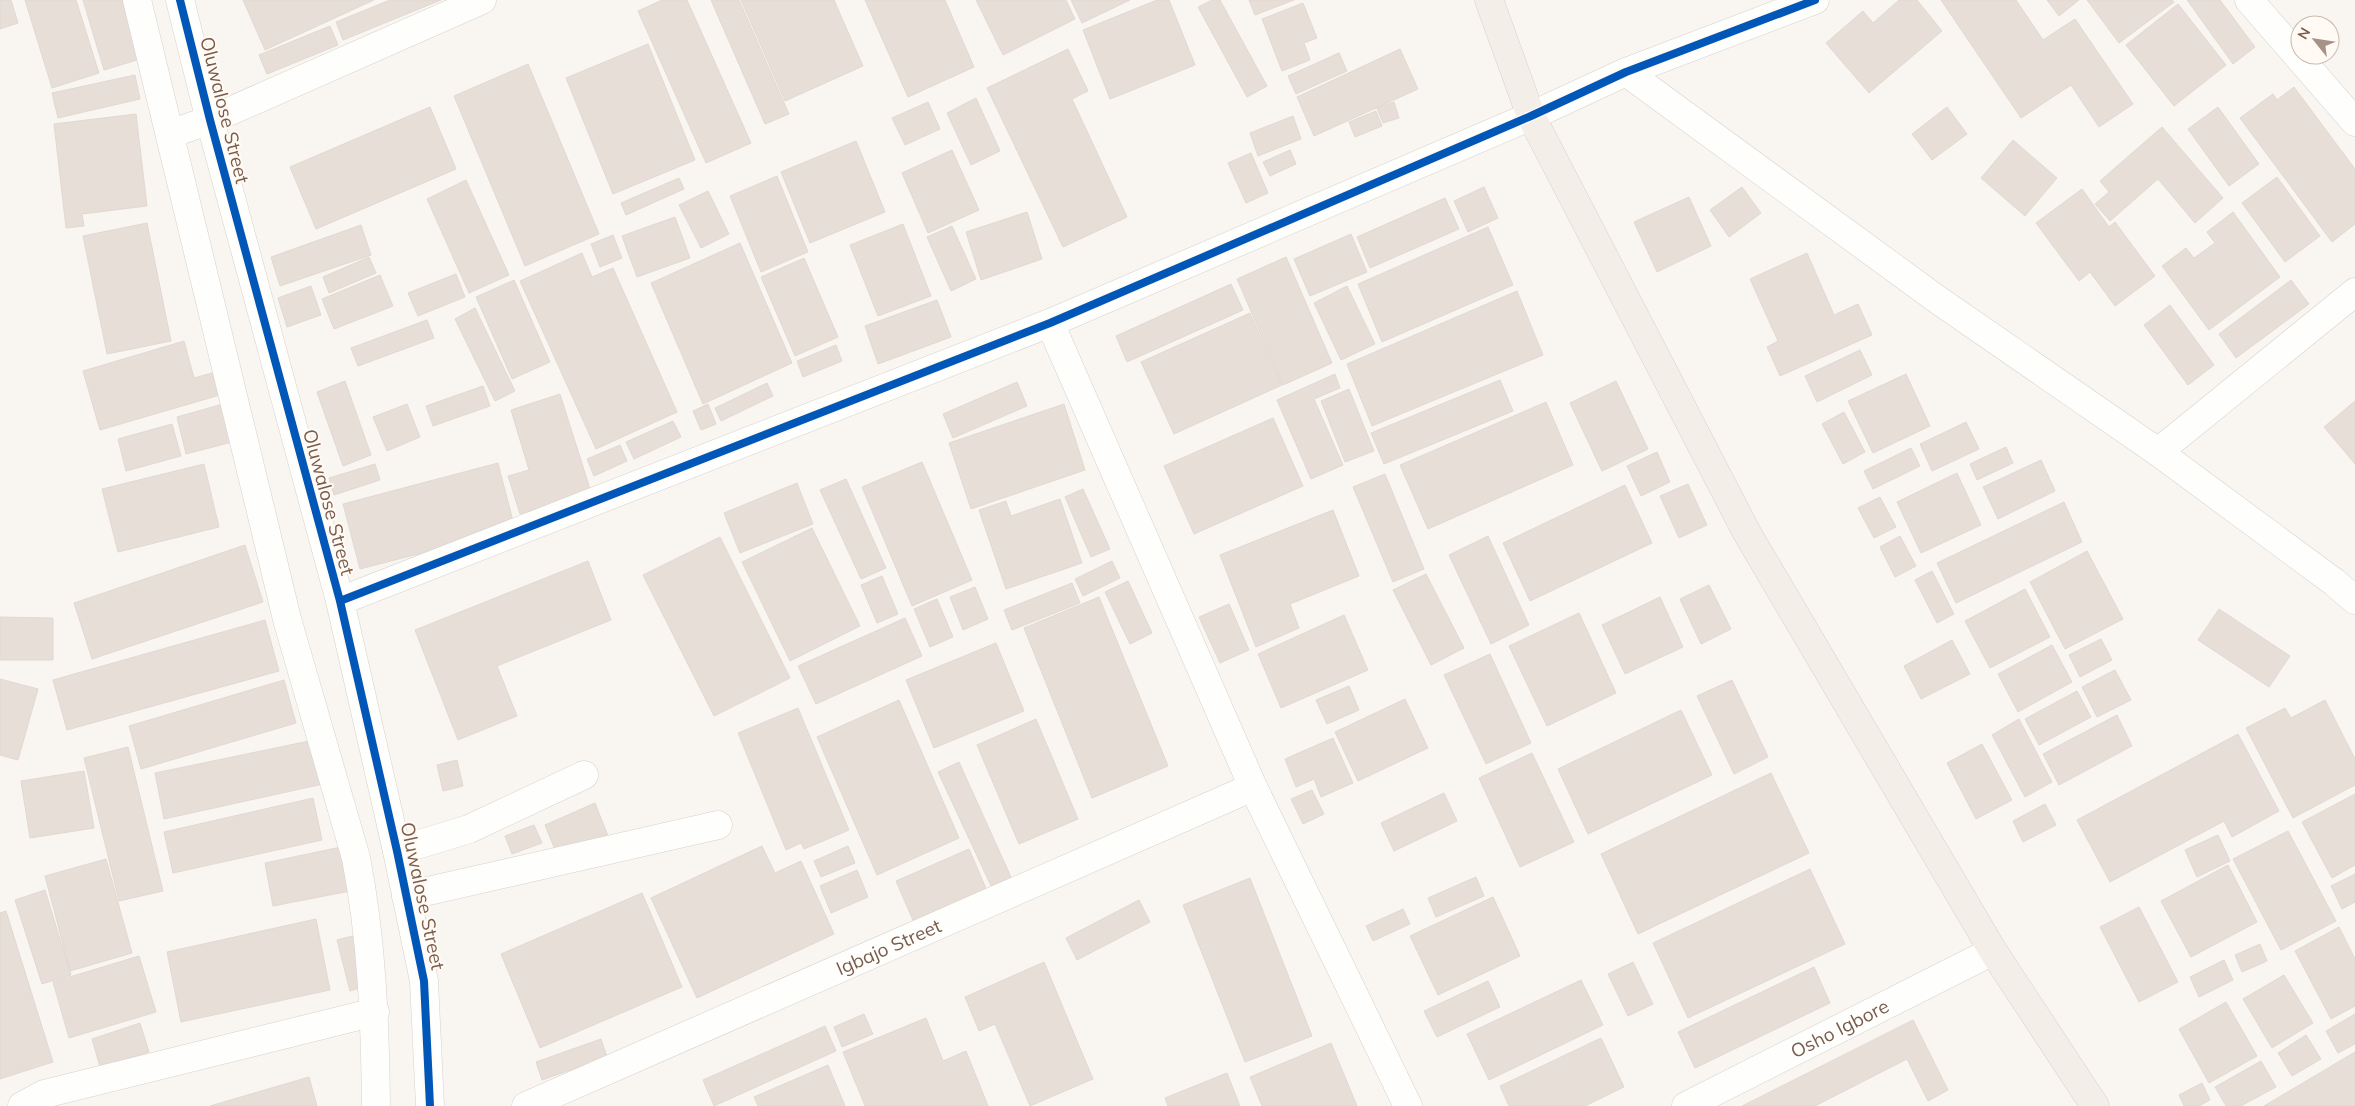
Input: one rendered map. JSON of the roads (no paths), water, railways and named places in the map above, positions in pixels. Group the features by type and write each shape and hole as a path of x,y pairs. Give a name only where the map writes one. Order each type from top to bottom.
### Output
{"main road":[{"path":"1489,0 1531,116 1747,533 1993,951 2095,1106"}],"street":[{"path":"137,0 287,619 356,858 363,892 375,1012 376,1106"},
{"name":"Oluwalose Street","path":"180,0 210,120 340,601 397,851 424,982 430,1106"},
{"path":"170,134 210,120 482,0"},
{"path":"340,601 1050,322 1531,116 1626,72 1815,0"},
{"path":"2249,0 2355,122"},
{"path":"1626,72 1938,300 2158,452 2334,582 2355,600"},
{"path":"2158,452 2355,292"},
{"path":"1050,322 1253,787 1408,1106"},
{"path":"397,851 469,829 584,775"},
{"name":"Igbajo Street","path":"526,1106 1253,787"},
{"path":"406,896 718,825"},
{"name":"Osho Igbore","path":"1686,1106 1993,951"},
{"path":"22,1106 44,1094 375,1012"}]}
